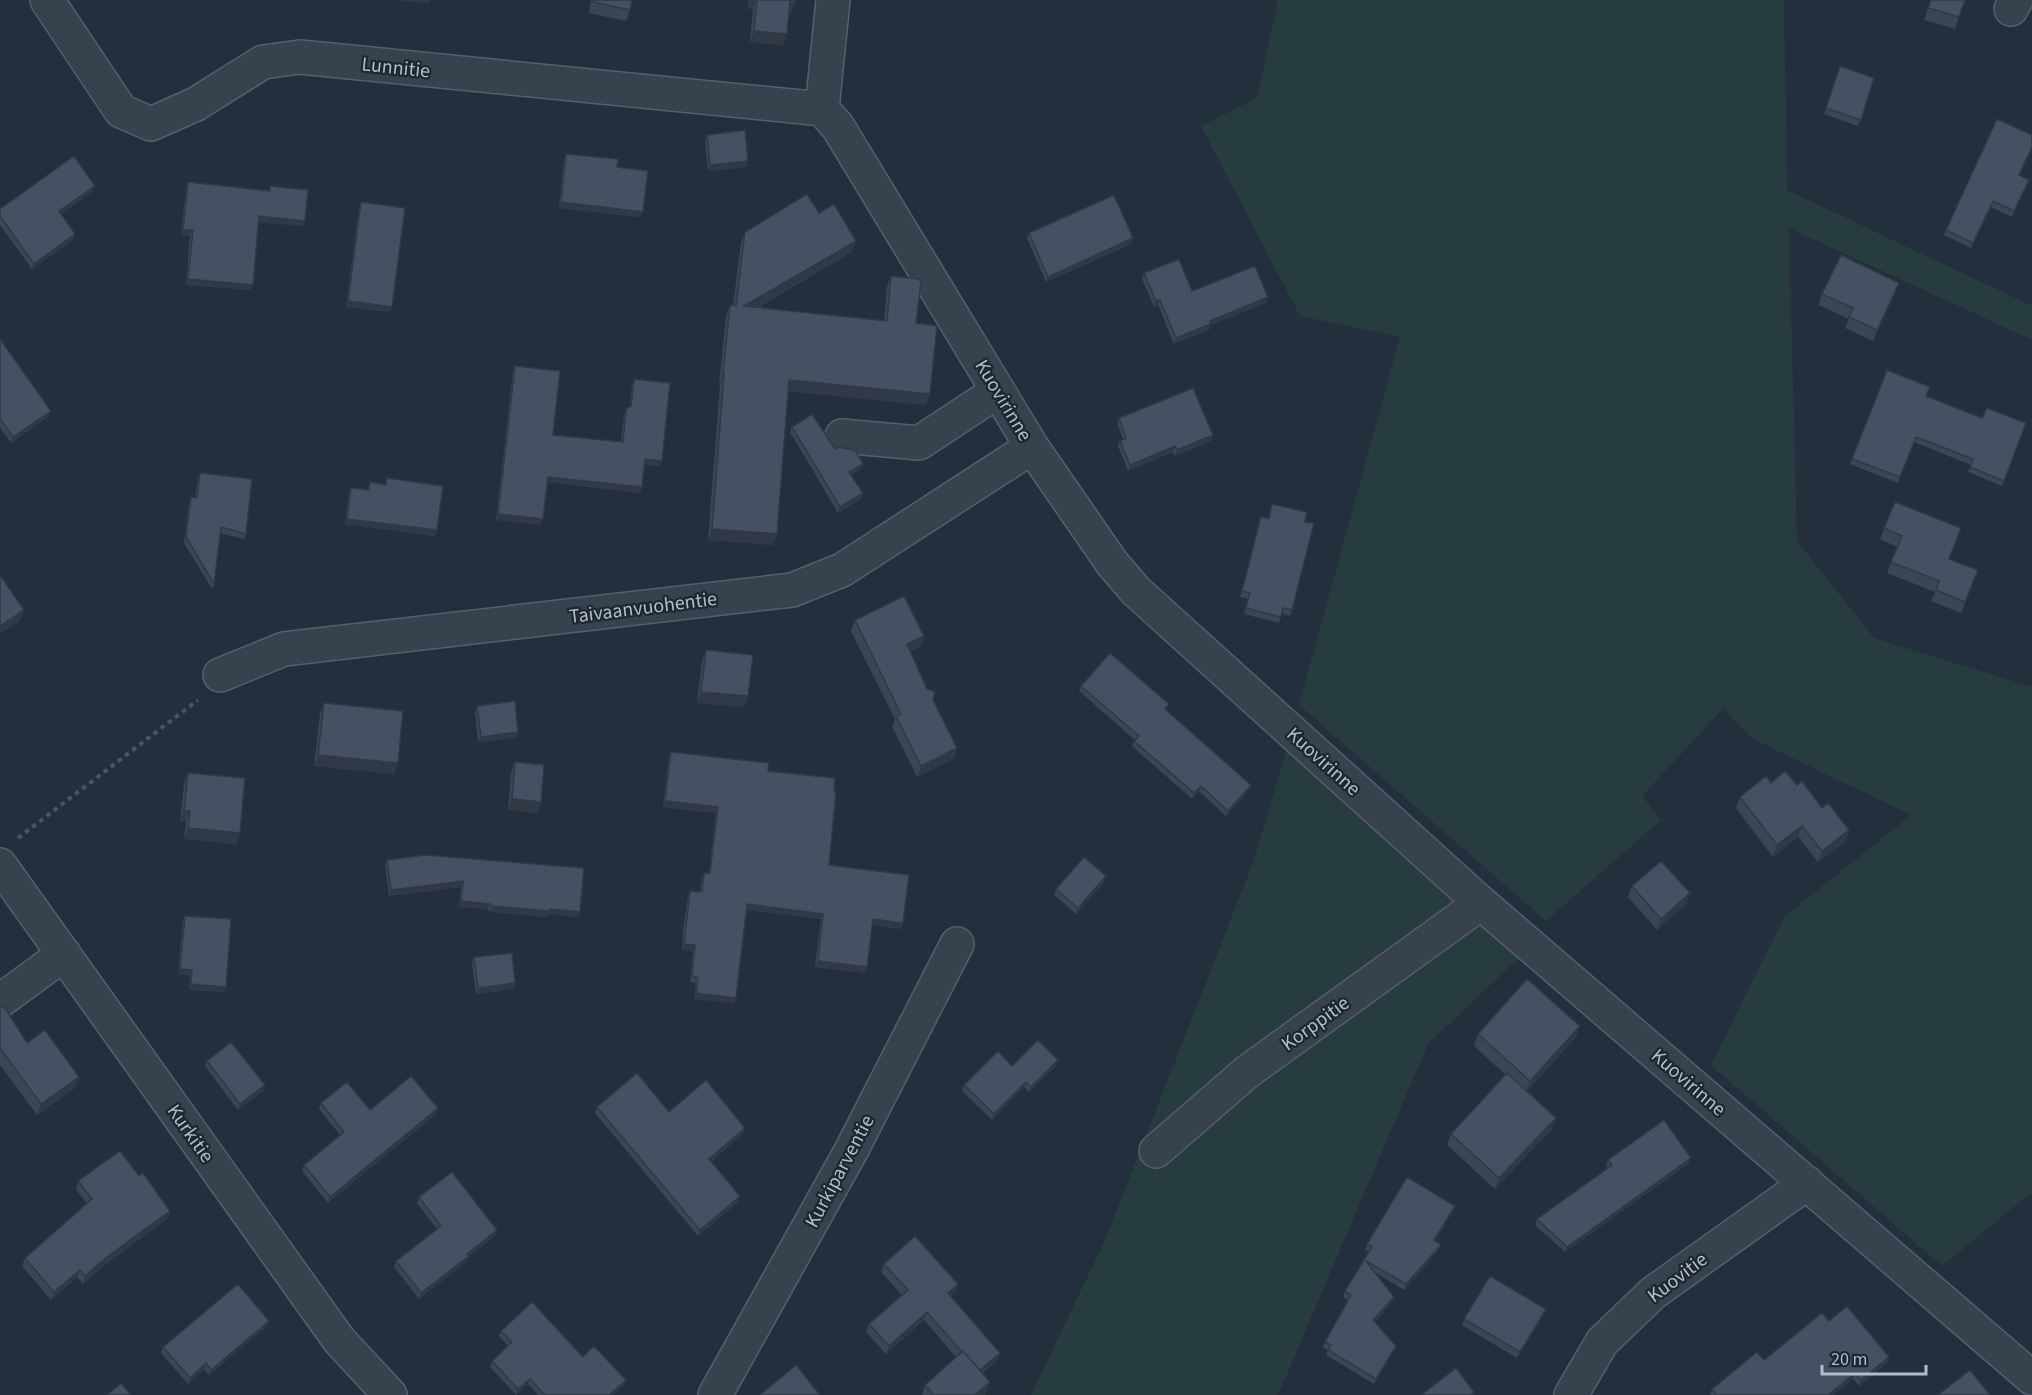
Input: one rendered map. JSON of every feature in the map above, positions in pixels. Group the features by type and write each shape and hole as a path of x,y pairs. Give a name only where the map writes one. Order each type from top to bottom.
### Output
{"street":[{"name":"Lunnitie","path":"47,0 121,111 151,124 196,104 264,62 300,57 822,109"},
{"path":"822,109 833,0"},
{"name":"Kuovirinne","path":"822,109 838,127 1032,447 1112,563 1136,591 1481,903 2032,1378"},
{"path":"842,436 919,443 998,391"},
{"name":"Taivaanvuohentie","path":"220,675 284,649 792,590 842,570 1032,447"},
{"name":"Kurkitie","path":"5,855 64,954 339,1340 390,1395"},
{"name":"Korppitie","path":"1156,1151 1247,1071 1481,903"},
{"name":"Kurkiparventie","path":"715,1395 851,1151 957,944"},
{"path":"0,1001 64,954"},
{"name":"Kuovitie","path":"1571,1395 1602,1342 1653,1293 1807,1183"}],"path":[{"path":"5,855 195,703 220,675"}],"green space":[{"path":"1278,0 1784,0 1787,190 2032,306 2032,340 1789,228 1797,541 1874,638 2032,687 2032,1192 1942,1266 1711,1065 1785,916 1911,815 1753,739 1723,709 1642,796 1661,820 1546,921 1299,705 1400,337 1300,316 1201,126 1257,98"},
{"path":"1288,745 1520,957 1428,1044 1278,1395 1031,1395 1105,1240 1254,860"}],"building":[{"path":"593,0 632,0 630,10 593,2"},
{"path":"757,0 795,0 795,2 790,1 787,34 754,31"},
{"path":"1931,0 1965,0 1959,17 1928,8"},
{"path":"1840,66 1874,78 1861,120 1826,108"},
{"path":"1997,119 2032,135 2032,147 2019,175 2029,180 2014,211 1993,201 1973,243 1946,230"},
{"path":"745,130 748,161 710,165 707,135"},
{"path":"566,154 618,159 617,167 648,171 643,212 561,202"},
{"path":"74,156 95,186 59,211 75,234 34,264 0,216 0,209"},
{"path":"188,182 270,191 270,186 308,190 305,221 259,216 253,285 188,279 193,230 183,230"},
{"path":"807,194 819,213 834,204 856,241 744,306 887,321 891,276 919,279 921,282 916,323 937,326 930,394 789,380 777,534 712,529 730,305 736,306 745,232"},
{"path":"1114,195 1133,238 1048,277 1029,233"},
{"path":"361,202 405,208 392,307 348,301"},
{"path":"1841,255 1899,283 1877,330 1849,317 1853,308 1822,294"},
{"path":"1179,259 1192,291 1255,266 1268,297 1176,338 1160,300 1156,301 1144,273"},
{"path":"0,339 51,411 13,437 0,419"},
{"path":"515,366 560,371 553,435 623,442 626,409 631,406 634,379 670,383 662,461 645,459 642,487 548,477 543,519 498,514"},
{"path":"1887,370 1930,387 1926,396 1982,418 1987,408 2026,423 2004,481 1970,467 1973,459 1916,437 1900,477 1852,459"},
{"path":"1193,388 1213,435 1177,450 1175,446 1130,465 1120,441 1126,438 1119,418"},
{"path":"812,414 835,449 838,447 855,450 863,464 849,472 863,493 840,507 792,427"},
{"path":"200,473 252,479 246,534 221,527 214,584 186,537 191,497 197,498"},
{"path":"387,478 443,486 437,530 347,519 351,488 369,490 370,482 386,485"},
{"path":"1895,502 1961,528 1949,559 1978,570 1965,602 1936,590 1939,581 1891,562 1902,536 1884,528"},
{"path":"1272,504 1307,512 1305,522 1314,523 1292,610 1283,608 1281,617 1246,608 1250,593 1242,591 1261,516 1269,519"},
{"path":"0,575 24,610 0,626"},
{"path":"904,596 924,636 907,644 927,689 935,692 933,700 957,748 921,766 896,716 901,714 855,620"},
{"path":"706,650 753,655 748,696 701,692"},
{"path":"1110,653 1169,704 1165,709 1251,785 1228,811 1201,786 1194,793 1134,741 1139,736 1081,686"},
{"path":"515,701 518,732 481,737 477,706"},
{"path":"324,703 403,711 398,763 318,755"},
{"path":"671,752 769,763 768,771 835,778 834,791 836,792 829,865 909,875 903,923 873,919 867,967 818,961 823,914 747,904 736,998 696,993 698,978 692,976 695,945 684,944 690,891 702,892 704,873 710,873 718,807 665,801"},
{"path":"515,762 544,765 541,802 512,799"},
{"path":"1785,771 1797,785 1802,781 1822,808 1828,803 1849,830 1822,851 1802,826 1777,845 1740,797 1766,776 1771,783"},
{"path":"188,773 245,778 240,833 188,828 190,811 184,811"},
{"path":"425,855 584,868 580,912 492,906 461,901 463,881 391,890 387,860"},
{"path":"1084,857 1106,876 1078,908 1056,889"},
{"path":"1661,861 1690,893 1661,919 1632,886"},
{"path":"185,916 231,919 226,987 191,984 192,970 180,969"},
{"path":"512,953 515,983 478,988 474,957"},
{"path":"1527,979 1580,1026 1530,1081 1478,1034"},
{"path":"0,1007 5,1008 27,1043 45,1030 79,1077 41,1104 0,1048"},
{"path":"1038,1040 1058,1060 1031,1087 1026,1082 994,1114 964,1085 998,1051 1012,1066"},
{"path":"231,1042 265,1085 240,1104 207,1061"},
{"path":"637,1073 669,1112 706,1080 745,1128 709,1159 740,1196 700,1230 597,1107"},
{"path":"1507,1073 1556,1118 1499,1178 1451,1134"},
{"path":"411,1076 438,1108 330,1197 304,1165 344,1132 321,1103 347,1082 370,1110"},
{"path":"1664,1120 1691,1158 1567,1247 1537,1219 1612,1165 1608,1160"},
{"path":"120,1151 139,1176 143,1173 170,1211 108,1256 85,1276 80,1270 54,1292 25,1258 92,1199 78,1181"},
{"path":"452,1172 497,1230 467,1254 469,1256 421,1293 396,1261 441,1226 419,1197"},
{"path":"1407,1177 1455,1206 1434,1240 1441,1245 1406,1284 1366,1261 1394,1297 1373,1320 1396,1346 1376,1379 1328,1350 1331,1345 1325,1342 1351,1295 1345,1291 1372,1247 1367,1244"},
{"path":"915,1236 958,1284 948,1293 1000,1353 980,1370 927,1312 889,1346 869,1324 908,1290 884,1264"},
{"path":"1490,1276 1546,1309 1520,1352 1464,1319"},
{"path":"238,1284 269,1321 211,1370 206,1363 190,1378 163,1347"},
{"path":"532,1302 583,1357 594,1346 626,1380 609,1395 545,1395 530,1379 518,1389 492,1361 512,1342 501,1331"},
{"path":"1847,1306 1889,1357 1861,1380 1855,1373 1828,1395 1717,1395 1712,1389 1757,1352 1764,1360 1822,1313 1829,1321"},
{"path":"963,1351 990,1382 975,1395 934,1395 925,1385"},
{"path":"796,1365 820,1395 760,1395"},
{"path":"1456,1368 1474,1392 1471,1395 1421,1395"},
{"path":"1970,1370 1990,1395 1938,1395"},
{"path":"121,1383 131,1395 107,1395"}]}
